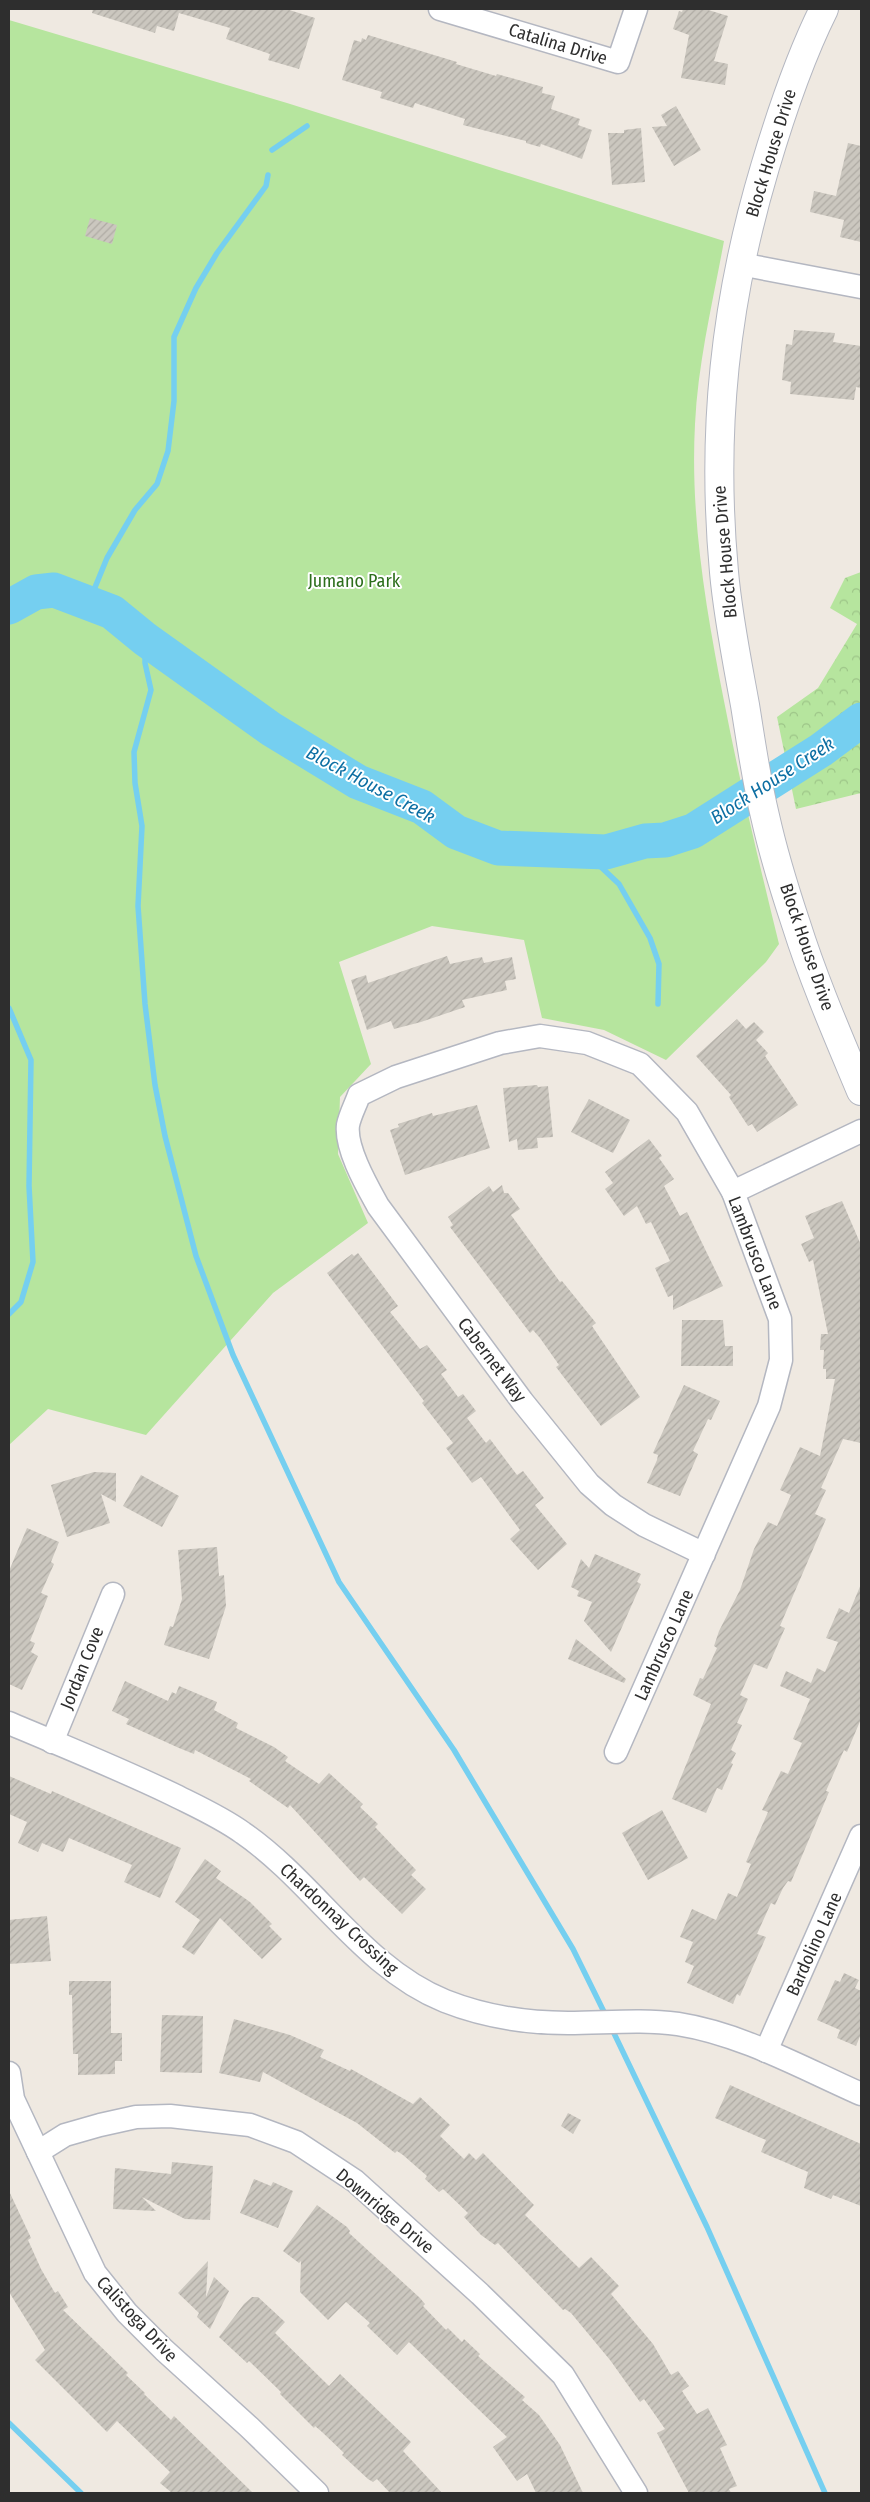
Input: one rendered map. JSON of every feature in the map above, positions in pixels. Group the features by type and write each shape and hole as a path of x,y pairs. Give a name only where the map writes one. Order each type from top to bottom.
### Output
{"street":[{"name":"Catalina Drive","path":"440,9 618,62 636,9"},
{"name":"Block House Drive","path":"824,9 783,107 750,217 730,311 718,451 721,528 730,617 764,814 796,924 821,995 861,1091"},
{"path":"740,264 861,287"},
{"name":"Lambrusco Lane","path":"353,1111 359,1095 370,1088 448,1059 500,1043 540,1036 587,1042 640,1064 687,1112 733,1192 780,1319 781,1360 769,1406 616,1752"},
{"name":"Cabernet Way","path":"353,1111 348,1126 353,1154 378,1206 522,1401 589,1484 613,1505 644,1524 704,1554"},
{"path":"733,1192 861,1131"},
{"name":"Jordan Cove","path":"52,1742 113,1594"},
{"name":"Chardonnay Crossing","path":"9,1723 138,1778 219,1817 245,1834 372,1953 407,1982 445,2001 486,2014 565,2023 638,2020 678,2024 716,2032 766,2051 861,2094"},
{"name":"Bardolino Lane","path":"766,2051 861,1836"},
{"name":"Calistoga Drive","path":"9,2073 13,2099 95,2273 127,2313 170,2356 249,2427 317,2493"},
{"name":"Downridge Drive","path":"38,2152 65,2135 100,2125 145,2117 179,2116 241,2124 296,2142 355,2181 480,2294 563,2375 636,2493"}],"green space":[{"name":"Jumano Park","path":"9,20 287,103 724,241 699,378 694,459 697,528 711,632 724,701 750,823 779,944 766,962 666,1060 604,1030 542,1018 524,940 432,926 339,962 371,1064 340,1097 338,1154 368,1223 273,1293 146,1435 48,1409 9,1445"},
{"path":"861,572 861,793 796,809 777,717 818,688 857,624 830,608 845,578"}],"building":[{"path":"93,9 286,9 315,18 299,69 268,60 270,54 226,39 230,28 179,13 174,31 157,26 155,33 92,13"},
{"path":"683,9 705,9 728,16 714,61 728,64 725,85 681,78 689,35 673,29 679,11 682,12"},
{"path":"368,35 496,76 497,74 543,87 542,93 555,96 551,109 580,119 578,125 592,130 582,159 541,144 540,147 526,143 526,141 463,125 465,119 415,103 413,108 380,98 382,92 342,80 354,40 361,42 362,38 366,40"},
{"path":"676,106 701,150 674,166 652,127 667,126 661,115"},
{"path":"641,128 645,182 612,185 608,133 624,133 624,130"},
{"path":"848,143 861,146 861,242 840,237 844,220 810,212 814,191 836,196"},
{"path":"90,218 117,225 112,244 85,236"},
{"path":"794,330 835,333 833,342 861,346 861,388 856,387 854,400 790,394 791,382 782,380 786,344 792,345"},
{"path":"447,956 450,964 482,957 484,963 512,957 516,979 505,981 507,990 462,1000 465,1007 394,1029 391,1021 367,1030 351,980 366,975 368,983"},
{"path":"737,1019 746,1029 754,1022 764,1032 756,1040 768,1053 765,1056 798,1105 757,1132 752,1124 748,1126 729,1097 731,1095 696,1056"},
{"path":"537,1085 538,1087 548,1086 553,1137 537,1138 538,1148 518,1150 517,1139 509,1142 503,1088"},
{"path":"589,1099 630,1120 613,1153 571,1132"},
{"path":"477,1105 490,1148 405,1175 390,1130 399,1127 398,1124 432,1113 433,1116"},
{"path":"649,1139 662,1156 659,1158 674,1179 664,1186 680,1216 687,1212 723,1286 673,1310 673,1295 668,1297 655,1268 670,1261 651,1222 646,1224 637,1206 624,1216 605,1189 613,1183 605,1172"},
{"path":"502,1185 504,1193 508,1193 520,1209 511,1215 560,1282 562,1281 596,1323 592,1326 640,1397 601,1426 556,1367 559,1365 540,1338 533,1330 530,1333 450,1227 453,1225 448,1217 489,1186 493,1192"},
{"path":"842,1201 861,1245 861,1443 843,1439 821,1488 826,1490 815,1514 826,1519 780,1626 785,1628 767,1669 754,1664 740,1695 748,1699 737,1723 742,1725 731,1750 736,1753 731,1763 733,1764 722,1790 717,1788 706,1813 672,1799 711,1704 693,1695 700,1678 703,1679 717,1648 714,1646 719,1631 740,1590 754,1549 768,1522 777,1526 791,1495 780,1490 800,1447 820,1456 835,1379 826,1379 826,1369 823,1369 824,1350 820,1350 821,1334 828,1334 813,1260 809,1262 801,1244 814,1238 805,1216"},
{"path":"358,1253 398,1306 390,1312 420,1349 427,1345 447,1370 441,1374 458,1397 463,1394 476,1411 467,1418 486,1443 490,1439 517,1475 523,1471 544,1498 535,1505 567,1544 538,1570 510,1539 520,1530 481,1477 472,1483 446,1448 453,1443 422,1403 424,1401 327,1273 352,1254 354,1256"},
{"path":"682,1320 723,1320 725,1346 733,1346 733,1366 681,1366"},
{"path":"684,1385 720,1401 711,1420 708,1419 693,1451 698,1454 680,1496 647,1483 658,1455 653,1453"},
{"path":"94,1472 116,1473 116,1502 101,1494 110,1523 67,1537 51,1485"},
{"path":"141,1475 179,1496 162,1527 123,1506"},
{"path":"27,1528 59,1542 51,1562 54,1564 41,1593 48,1596 30,1641 35,1643 31,1652 38,1656 22,1690 9,1684 9,1571"},
{"path":"217,1547 219,1576 224,1575 226,1606 209,1659 164,1645 170,1626 173,1627 182,1599 178,1550"},
{"path":"595,1554 641,1574 637,1582 641,1584 611,1652 584,1621 592,1602 577,1596 579,1591 571,1587 581,1559 589,1568"},
{"path":"861,1584 861,1719 847,1752 844,1750 826,1791 829,1792 791,1882 788,1881 783,1888 775,1905 771,1903 757,1934 766,1937 740,1996 737,1994 733,2004 687,1983 694,1966 685,1962 693,1942 680,1937 692,1909 716,1920 728,1893 737,1897 751,1864 746,1862 768,1812 762,1810 781,1771 788,1774 802,1743 793,1739 810,1699 780,1686 786,1671 811,1683 817,1668 825,1672 838,1642 826,1638 839,1608 849,1613"},
{"path":"576,1639 626,1679 624,1683 568,1659"},
{"path":"125,1681 168,1701 172,1692 176,1694 179,1686 217,1702 214,1710 238,1723 236,1728 274,1747 288,1757 285,1761 319,1784 329,1773 363,1804 360,1807 378,1824 375,1827 416,1870 411,1875 426,1889 402,1914 364,1877 360,1881 290,1805 288,1808 249,1781 251,1779 195,1750 194,1754 126,1724 129,1719 112,1711"},
{"path":"9,1776 51,1794 52,1791 181,1848 160,1898 124,1882 132,1865 69,1838 63,1852 42,1843 38,1852 18,1843 27,1822 9,1814"},
{"path":"662,1810 688,1858 648,1880 622,1833"},
{"path":"205,1859 221,1871 216,1878 250,1902 272,1924 269,1926 282,1939 262,1959 220,1918 194,1955 182,1947 200,1920 175,1902"},
{"path":"47,1916 51,1961 9,1964 9,1920"},
{"path":"844,1973 859,1980 855,1988 861,1991 861,2034 856,2046 837,2038 840,2030 817,2020 835,1980 840,1982"},
{"path":"69,1981 111,1981 111,2033 122,2033 122,2061 115,2061 115,2074 78,2075 78,2054 73,2054 72,1995 69,1995"},
{"path":"162,2015 203,2016 202,2073 160,2072"},
{"path":"234,2019 290,2035 324,2050 320,2057 350,2071 351,2069 413,2104 420,2097 450,2125 440,2136 464,2159 469,2153 476,2160 483,2153 534,2205 525,2215 579,2268 591,2257 619,2286 611,2294 653,2344 671,2375 678,2371 689,2386 682,2391 697,2414 708,2408 727,2445 720,2448 737,2486 729,2489 731,2493 689,2493 657,2433 665,2429 644,2399 640,2402 610,2360 571,2313 565,2309 563,2310 498,2243 495,2245 481,2235 464,2217 468,2213 443,2189 439,2192 425,2179 427,2176 403,2155 397,2151 395,2153 357,2123 263,2072 260,2082 219,2073"},
{"path":"730,2085 861,2144 861,2206 833,2195 831,2199 804,2188 808,2172 761,2152 766,2140 715,2118"},
{"path":"568,2113 581,2120 573,2134 561,2126"},
{"path":"172,2162 213,2166 210,2220 185,2219 142,2197 156,2211 113,2209 115,2168 171,2174"},
{"path":"254,2179 271,2186 273,2182 293,2191 278,2228 240,2213"},
{"path":"9,2191 31,2238 28,2240 41,2269 55,2293 58,2291 68,2307 63,2310 128,2373 126,2375 144,2394 171,2420 174,2416 253,2493 172,2493 160,2483 170,2472 117,2421 107,2432 35,2360 45,2350 9,2292"},
{"path":"317,2205 347,2227 350,2231 349,2233 420,2298 425,2304 423,2306 446,2330 448,2328 462,2342 464,2339 480,2354 478,2356 525,2397 522,2400 539,2415 560,2445 583,2493 536,2493 527,2474 517,2481 493,2447 507,2437 409,2342 397,2355 367,2326 370,2323 346,2302 328,2320 300,2292 301,2261 299,2263 283,2251"},
{"path":"208,2261 206,2297 214,2277 229,2291 210,2329 197,2317 199,2313 178,2293"},
{"path":"252,2297 258,2297 285,2322 275,2333 329,2386 340,2374 411,2442 403,2451 442,2493 390,2493 377,2479 373,2482 368,2479 342,2455 344,2453 322,2432 315,2426 314,2428 249,2361 247,2363 219,2337 244,2304"}],"waterway":[{"path":"272,150 307,126"},
{"path":"89,602 107,558 135,510 157,484 168,451 174,401 174,337 196,288 217,253 266,186 268,175"},
{"name":"Block House Creek","path":"9,607 36,592 54,590 112,612 145,639 271,729 358,782 422,807 456,832 498,848 606,852 645,841 665,840 693,831 821,750 861,720"},
{"path":"145,639 145,663 151,690 134,752 135,783 142,826 138,906 145,1004 155,1085 165,1136 196,1256 233,1355 339,1582 454,1750 573,1949 606,2016"},
{"path":"584,851 619,884 650,938 659,964 658,1004"},
{"path":"9,1008 31,1060 29,1186 33,1262 21,1302 9,1314"},
{"path":"611,2027 707,2227 825,2493"},
{"path":"9,2423 81,2493"}]}
